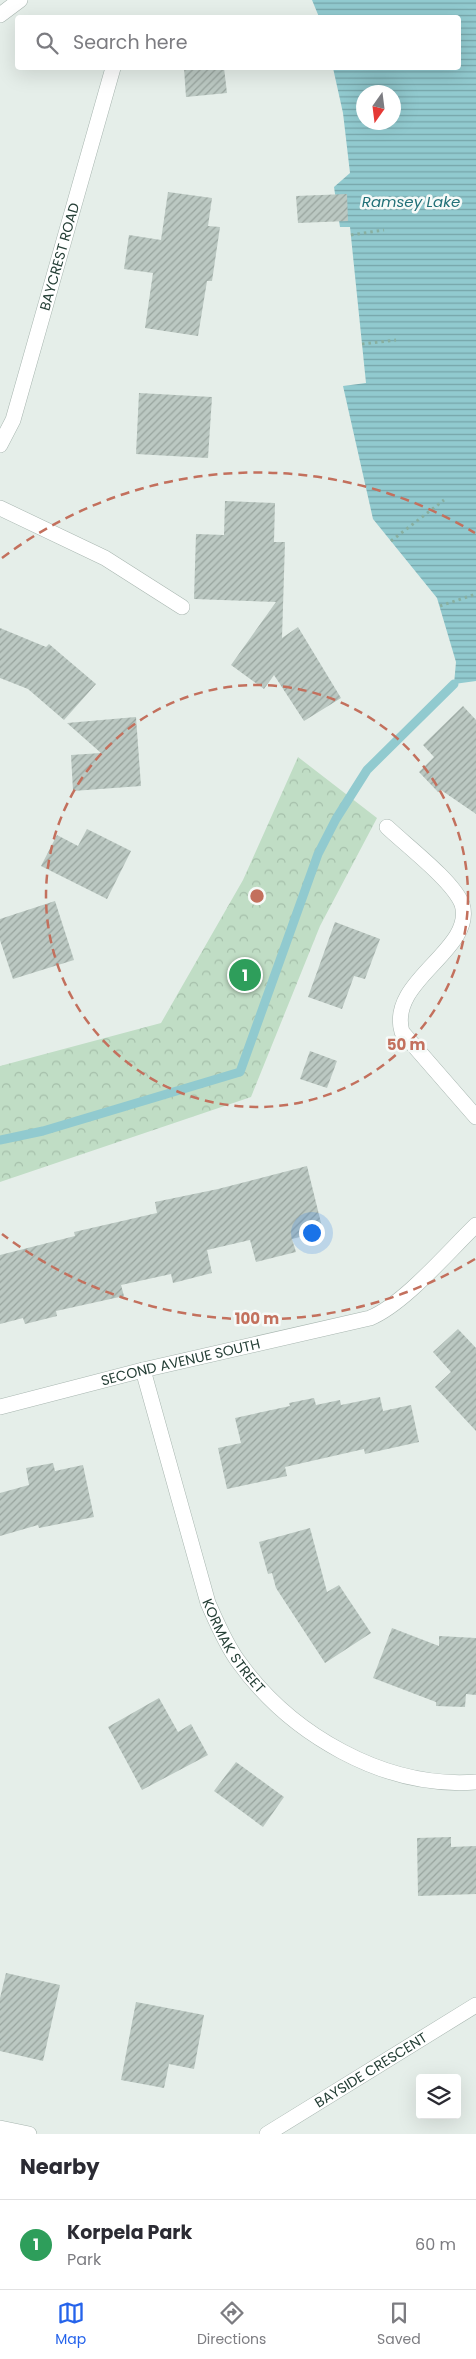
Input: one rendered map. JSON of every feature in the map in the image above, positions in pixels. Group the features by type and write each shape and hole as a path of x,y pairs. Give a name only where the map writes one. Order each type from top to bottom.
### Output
{"street":[{"path":"0,15 20,0"},
{"name":"BAYCREST ROAD","path":"0,445 13,420 112,70"},
{"path":"0,508 106,558 182,607"},
{"path":"387,827 453,888 463,905 464,917 461,931 453,946 411,991 402,1005 398,1020 402,1032 476,1117"},
{"name":"SECOND AVENUE SOUTH","path":"0,1407 143,1370 370,1318 382,1313 401,1298 476,1225"},
{"name":"KORMAK STREET","path":"143,1370 208,1604 221,1632 238,1661 261,1689 286,1713 320,1738 354,1758 388,1771 428,1779 476,1782"},
{"name":"BAYSIDE CRESCENT","path":"267,2134 476,2005"},
{"path":"0,2128 29,2134"}],"path":[{"path":"351,235 384,230"},
{"path":"362,344 396,340"},
{"path":"391,541 444,500"},
{"path":"440,606 476,594"}],"green space":[{"path":"298,757 377,818 320,926 251,1097 0,1182 0,1066 161,1023 243,880"}],"water":[{"name":"Ramsey Lake","path":"312,0 476,0 476,681 454,684 456,662 437,598 373,519 343,386 366,383 350,227 340,227 334,187 350,173 343,113 333,70 461,70 461,15 318,15"}],"building":[{"path":"184,70 224,70 227,93 186,97"},
{"path":"168,192 212,198 208,226 220,227 212,281 207,281 198,336 145,328 153,273 124,269 129,235 161,240"},
{"path":"347,194 348,221 298,223 296,196"},
{"path":"139,393 212,397 208,458 136,454"},
{"path":"225,501 275,503 274,542 285,542 282,638 298,627 341,698 304,721 274,675 264,689 231,665 276,602 194,599 196,534 224,535"},
{"path":"0,628 46,647 49,644 96,684 64,720 28,689 0,678"},
{"path":"463,706 476,720 476,814 441,790 438,792 419,772 434,757 423,745"},
{"path":"136,717 141,786 73,791 71,755 101,753 67,723"},
{"path":"87,829 131,851 107,899 41,866 57,835 78,846"},
{"path":"55,901 74,960 13,979 0,940 0,919"},
{"path":"335,922 380,939 365,979 354,976 342,1009 308,997"},
{"path":"310,1051 337,1061 327,1088 300,1079"},
{"path":"307,1166 323,1231 292,1239 296,1252 256,1262 250,1240 207,1250 212,1273 173,1283 171,1274 121,1285 124,1296 56,1311 57,1316 25,1324 23,1318 0,1324 0,1255 75,1236 74,1232 157,1213 155,1202 218,1189"},
{"path":"458,1329 476,1348 476,1431 435,1387 451,1372 433,1352"},
{"path":"380,1397 383,1411 411,1405 419,1442 365,1454 364,1449 285,1467 287,1476 227,1489 218,1448 241,1443 235,1418 290,1406 289,1403 314,1398 316,1405 340,1400 341,1405"},
{"path":"53,1463 55,1471 83,1465 94,1517 39,1528 38,1525 0,1536 0,1493 29,1485 26,1468"},
{"path":"310,1528 327,1592 339,1585 371,1633 325,1663 276,1588 272,1573 268,1574 259,1542"},
{"path":"392,1628 439,1646 439,1636 476,1638 476,1695 466,1694 465,1707 436,1706 436,1702 373,1678"},
{"path":"159,1698 178,1732 191,1724 208,1755 142,1790 108,1727"},
{"path":"236,1762 284,1797 263,1827 214,1791"},
{"path":"451,1837 451,1847 476,1846 476,1894 418,1896 417,1838"},
{"path":"6,1973 60,1985 43,2061 0,2051 0,1998"},
{"path":"136,2002 204,2015 194,2069 169,2064 164,2088 121,2080"}],"waterway":[{"path":"0,1140 43,1131 240,1072 318,854 336,819 367,770 454,684"}],"place":[{"name":"Korpela Park","path":"245,975"}]}
